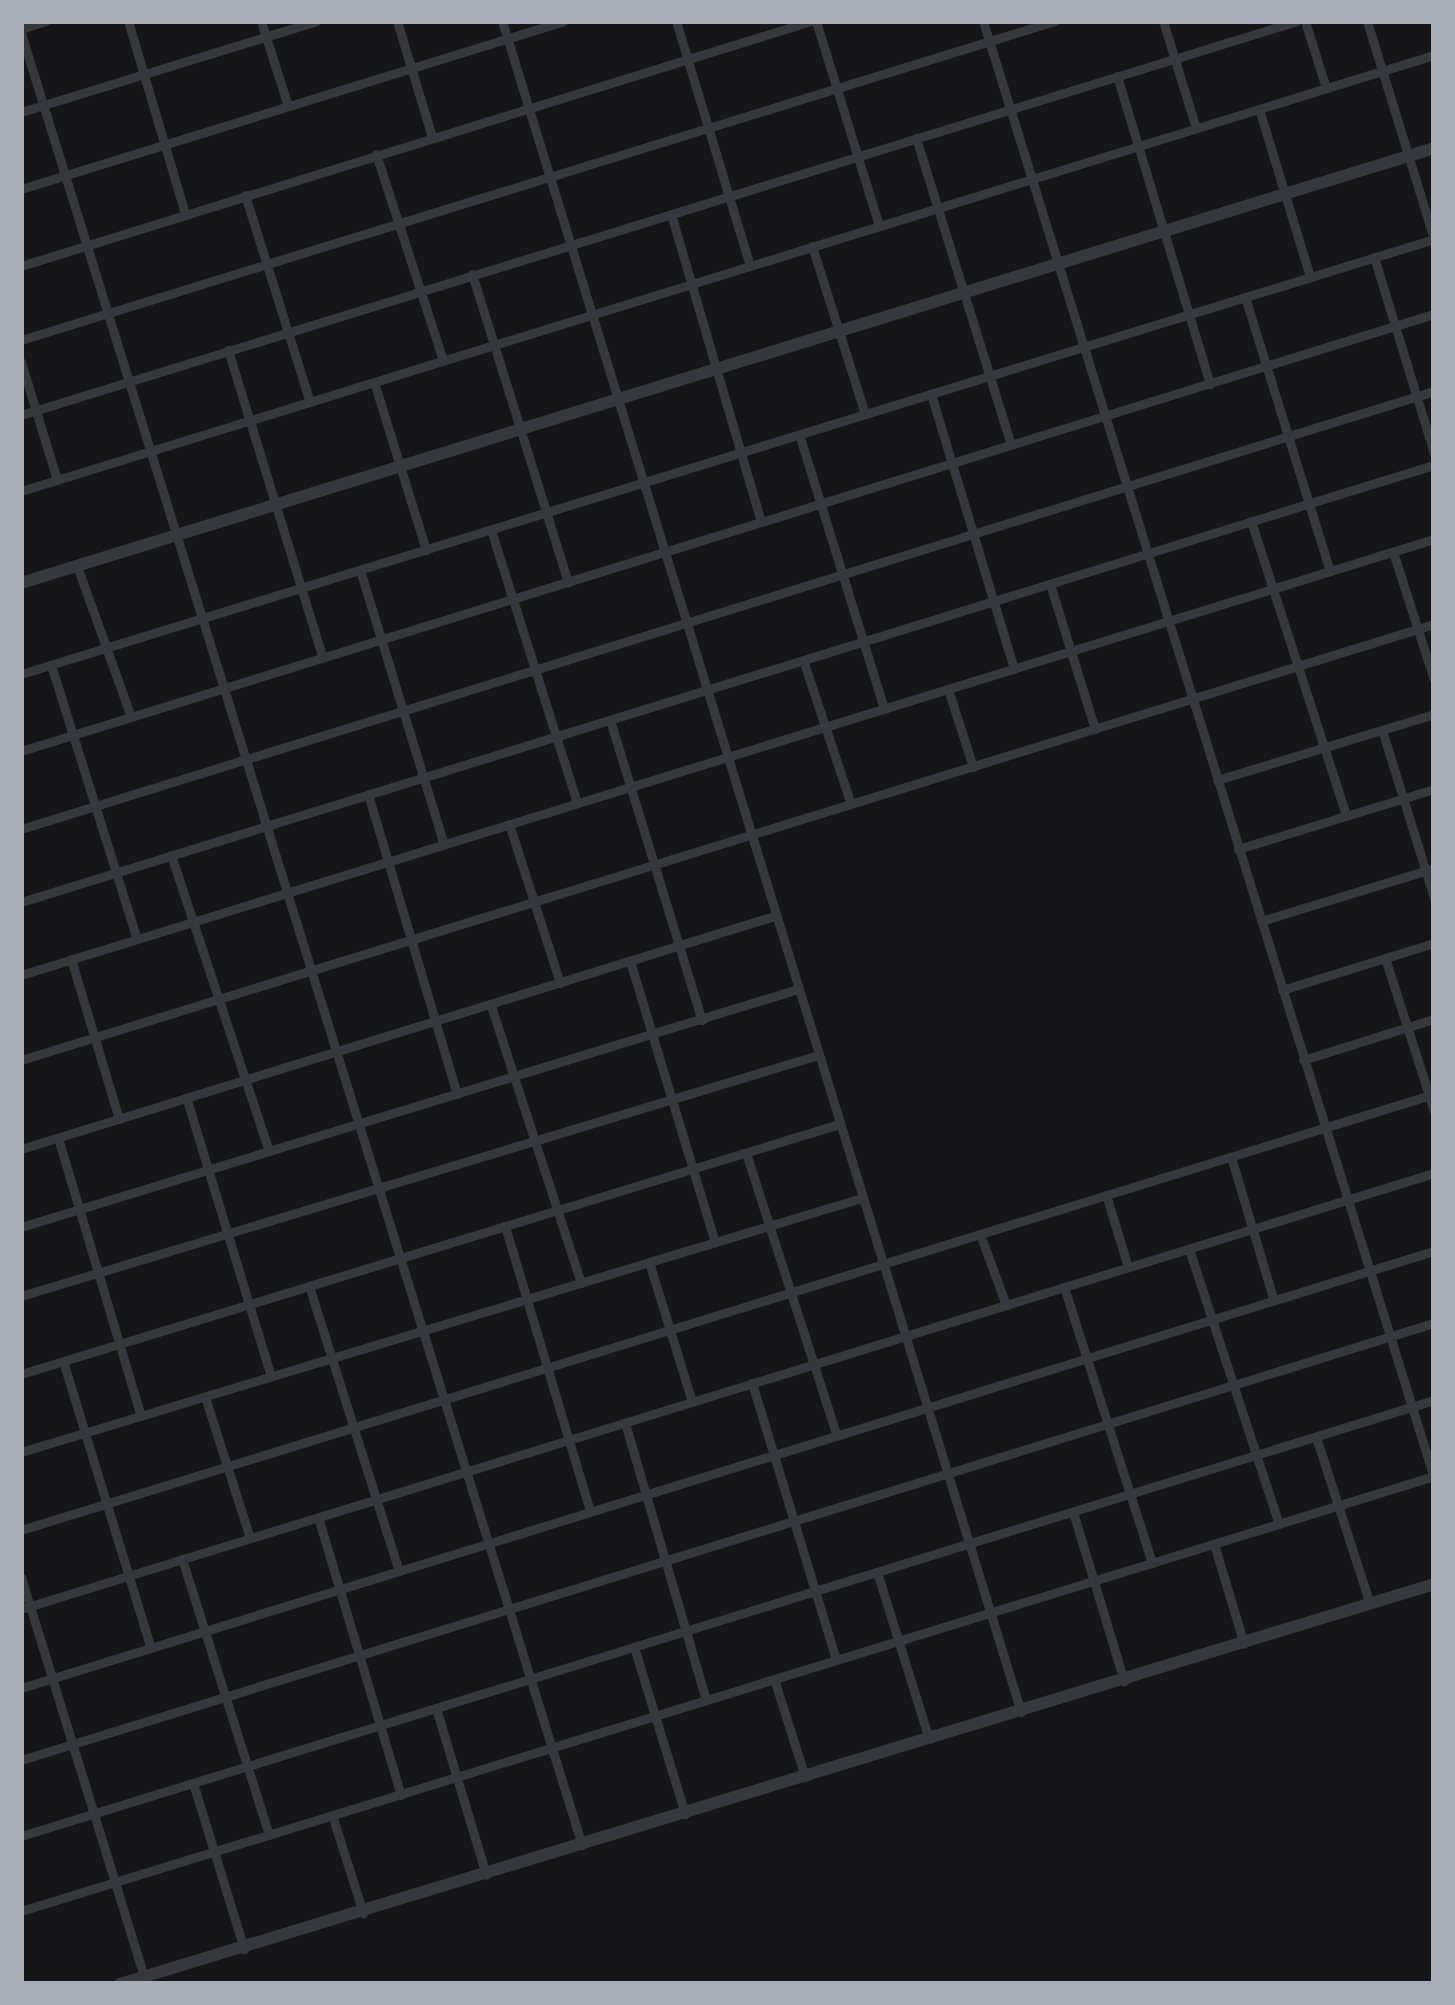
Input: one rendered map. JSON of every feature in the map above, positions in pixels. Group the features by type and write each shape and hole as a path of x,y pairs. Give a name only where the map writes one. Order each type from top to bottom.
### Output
{"street":[{"path":"46,21 21,31 426,1328 582,1848"},
{"path":"128,21 185,213"},
{"path":"261,21 287,106"},
{"path":"21,112 316,21"},
{"path":"397,21 432,137"},
{"path":"502,21 1021,1712"},
{"path":"21,189 564,21"},
{"path":"676,21 750,266"},
{"path":"21,266 814,21 880,226"},
{"path":"21,1911 1434,1477 983,21"},
{"path":"21,340 1055,21"},
{"path":"1163,21 1196,128"},
{"path":"21,415 1301,21 1326,88"},
{"path":"21,674 1434,239 1367,21"},
{"path":"21,491 1434,55"},
{"path":"1117,76 1210,384"},
{"path":"1259,109 1310,277"},
{"path":"916,138 1011,445"},
{"path":"22,579 400,468 1434,148"},
{"path":"376,154 443,360"},
{"path":"245,195 310,402"},
{"path":"671,214 761,522"},
{"path":"812,246 865,414"},
{"path":"1374,257 1434,453"},
{"path":"472,274 568,582"},
{"path":"1245,297 1330,571"},
{"path":"21,751 1434,314"},
{"path":"229,350 323,658"},
{"path":"21,362 57,480"},
{"path":"374,382 426,550"},
{"path":"21,829 1434,391"},
{"path":"931,394 1014,669"},
{"path":"799,434 884,709"},
{"path":"21,902 1434,464"},
{"path":"1252,521 1346,816"},
{"path":"491,530 577,803"},
{"path":"21,975 1434,539"},
{"path":"1394,552 1434,680"},
{"path":"77,566 131,717"},
{"path":"360,570 444,844"},
{"path":"1050,584 1095,729"},
{"path":"21,1060 1434,624"},
{"path":"803,660 851,804"},
{"path":"51,665 136,939"},
{"path":"948,689 973,766"},
{"path":"1217,780 1434,714"},
{"path":"610,720 702,1020"},
{"path":"1382,730 1430,869 1434,898"},
{"path":"1238,849 1434,790"},
{"path":"368,794 457,1094"},
{"path":"509,824 560,983"},
{"path":"171,856 269,1151"},
{"path":"1261,921 1430,869"},
{"path":"21,1149 774,916"},
{"path":"1282,990 1434,943"},
{"path":"1385,958 1434,1111"},
{"path":"71,959 119,1119"},
{"path":"630,961 716,1242"},
{"path":"21,1227 798,989"},
{"path":"491,1006 581,1283"},
{"path":"1303,1060 1434,1019"},
{"path":"21,1296 818,1055"},
{"path":"21,1530 1431,1095"},
{"path":"187,1100 271,1377"},
{"path":"21,1374 839,1124"},
{"path":"58,1138 141,1416"},
{"path":"746,1153 837,1436"},
{"path":"1231,1156 1274,1300"},
{"path":"25,1608 1434,1173"},
{"path":"1106,1195 1128,1268"},
{"path":"21,1452 861,1198"},
{"path":"505,1226 590,1512"},
{"path":"980,1234 1006,1305"},
{"path":"1190,1249 1280,1524"},
{"path":"21,1688 1434,1251"},
{"path":"649,1262 692,1402"},
{"path":"309,1286 400,1571"},
{"path":"1064,1287 1152,1563"},
{"path":"21,1760 1434,1323"},
{"path":"63,1361 151,1648"},
{"path":"752,1383 836,1660"},
{"path":"205,1396 250,1538"},
{"path":"21,1836 1434,1400"},
{"path":"625,1423 706,1700"},
{"path":"1316,1437 1370,1604"},
{"path":"1073,1512 1124,1681"},
{"path":"318,1517 400,1795"},
{"path":"1214,1544 1244,1644"},
{"path":"182,1559 269,1835"},
{"path":"877,1572 929,1742"},
{"path":"21,1577 25,1608 144,1978"},
{"path":"120,1984 582,1848 1434,1584"},
{"path":"634,1647 685,1816"},
{"path":"774,1679 806,1779"},
{"path":"436,1708 487,1876"},
{"path":"193,1783 244,1949"},
{"path":"332,1815 363,1914"}]}
